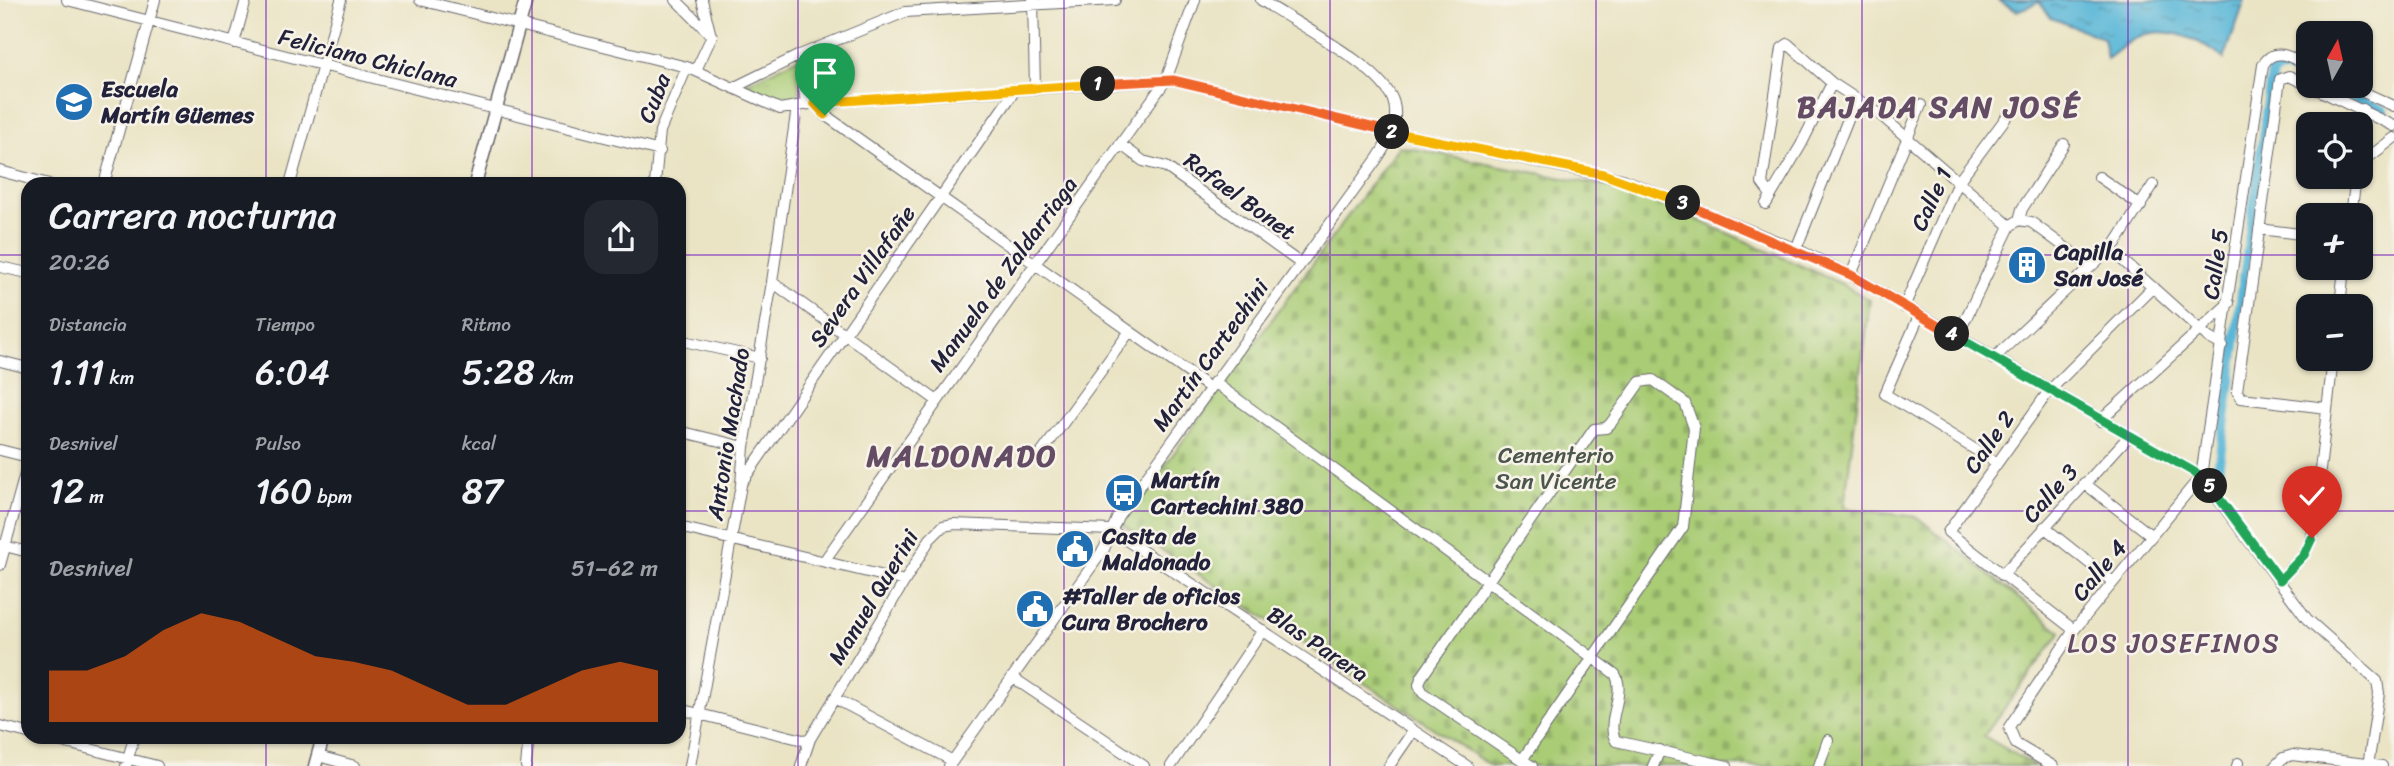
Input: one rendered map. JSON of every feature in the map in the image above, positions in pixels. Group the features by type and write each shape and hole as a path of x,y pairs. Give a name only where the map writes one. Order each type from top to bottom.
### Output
{"street":[{"name":"Feliciano Chiclana","path":"67,0 660,151"},
{"path":"106,177 155,0"},
{"path":"233,43 246,0"},
{"path":"291,177 341,0"},
{"path":"420,0 692,69 780,109 1016,89 1166,80 1392,132 1622,179 1796,249 1851,275 2127,437 2201,476 2317,629 2377,681 2379,693 2368,765"},
{"path":"477,177 526,0"},
{"path":"676,0 712,36"},
{"path":"702,0 712,36"},
{"path":"733,88 800,55 905,12 1033,2 1115,0"},
{"name":"Manuela de Zaldarriaga","path":"824,561 1166,80 1195,0"},
{"path":"1261,0 1377,75 1394,103 1392,132"},
{"path":"1033,2 1035,88"},
{"name":"Cuba","path":"656,177 660,131 712,36"},
{"path":"1832,83 1808,133 1768,200 1762,183 1784,45 1793,46 1832,83 1878,113 2010,226"},
{"name":"Calle 5","path":"2201,476 2263,65 2267,57 2284,54 2296,60"},
{"name":"Antonio Machado","path":"690,766 741,485 744,447 772,282 806,105 800,55"},
{"path":"2296,79 2289,76 2280,79 2238,395 2327,408"},
{"name":"Severa Villafañe","path":"741,485 758,455 1016,89"},
{"path":"2373,96 2394,106"},
{"path":"2338,98 2394,126"},
{"path":"1796,249 1856,99"},
{"path":"806,105 825,115 1130,331 1212,385 1592,658 1618,679 1613,737 1621,743 1660,750 1687,761 1727,766"},
{"path":"1851,275 1921,106"},
{"name":"Calle 1","path":"1904,307 1958,182 2008,115"},
{"name":"Martín Cartechini","path":"951,763 1104,549 1111,530 1212,385 1377,159 1392,132"},
{"path":"2373,154 2394,138"},
{"name":"Rafael Bonet","path":"1120,144 1143,161 1166,167 1300,262"},
{"path":"1957,337 2010,226 2019,220 2022,209 2064,144"},
{"path":"0,171 23,177"},
{"path":"2099,177 2141,206"},
{"path":"1993,359 2089,265 2110,249 2153,185"},
{"path":"2019,220 2031,222 2089,265"},
{"path":"2259,229 2296,233"},
{"path":"2110,249 2199,329 2222,345"},
{"path":"0,267 21,272"},
{"path":"772,282 936,400"},
{"name":"Calle 2","path":"2002,575 1948,532 2049,391 2153,287"},
{"path":"2100,421 2229,303"},
{"path":"1919,316 1885,394 1997,463"},
{"path":"1040,455 1130,331"},
{"path":"686,342 760,358"},
{"path":"0,361 21,366"},
{"path":"2280,580 2304,555 2312,538 2332,371"},
{"path":"1522,760 1683,527 1694,429 1689,411 1677,395 1653,380 1640,382 1636,386 1606,428 1594,429 1421,678 1420,689 1522,760 1532,766"},
{"path":"686,433 744,447"},
{"name":"Calle 3","path":"2002,575 2127,437"},
{"path":"0,450 21,455"},
{"name":"Calle 4","path":"2053,766 2016,744 2009,727 2074,631 2201,476"},
{"path":"2084,483 2152,536"},
{"path":"0,565 21,486"},
{"name":"Manuel Querini","path":"801,766 810,739 834,698 930,540 943,526 1047,526 1111,530"},
{"path":"2044,527 2113,582"},
{"path":"686,529 905,582"},
{"name":"Blas Parera","path":"1111,530 1467,766"},
{"path":"3,546 21,550"},
{"path":"2002,575 2074,631"},
{"path":"1171,766 1264,630"},
{"path":"1012,677 1144,766"},
{"path":"834,698 951,763"},
{"path":"686,711 803,740 810,739"},
{"path":"0,726 21,731"},
{"path":"1389,766 1413,731"},
{"path":"1819,766 1828,740"},
{"path":"67,744 127,762 157,766"},
{"path":"127,762 132,744"},
{"path":"321,744 317,761 355,766"},
{"path":"526,766 528,744"},
{"path":"1653,766 1660,750"},
{"path":"2275,766 2283,758 2293,755 2382,766"}],"green space":[{"path":"798,58 800,101 780,104 739,87"},
{"name":"Cementerio San Vicente","path":"1399,146 1635,192 1842,284 1870,300 1844,508 1917,517 2061,632 1984,736 2035,766 1491,766 1122,524"}],"water":[{"path":"1997,0 2245,0 2224,59 2195,40 2163,32 2140,36 2107,59 2103,38 2051,18 2039,2 2017,11"}],"waterway":[{"path":"2217,477 2272,73 2284,68 2296,73"},
{"path":"2354,98 2383,110"}],"place":[{"name":"Escuela Martín Güemes","path":"74,102"},
{"name":"Capilla San José","path":"2027,265"},
{"name":"Martín Cartechini 380","path":"1124,493"},
{"name":"Casita de Maldonado","path":"1075,549"},
{"name":"#Taller de oficios Cura Brochero","path":"1035,609"}],"district":[{"name":"BAJADA SAN JOSÉ","path":"1939,107"},
{"name":"MALDONADO","path":"962,456"},
{"name":"LOS JOSEFINOS","path":"2174,643"}],"route":[{"path":"825,115 814,103 1173,80 1392,132 1622,179 1796,249 1851,275 2127,437 2201,476 2280,580 2304,555 2312,538"}]}
